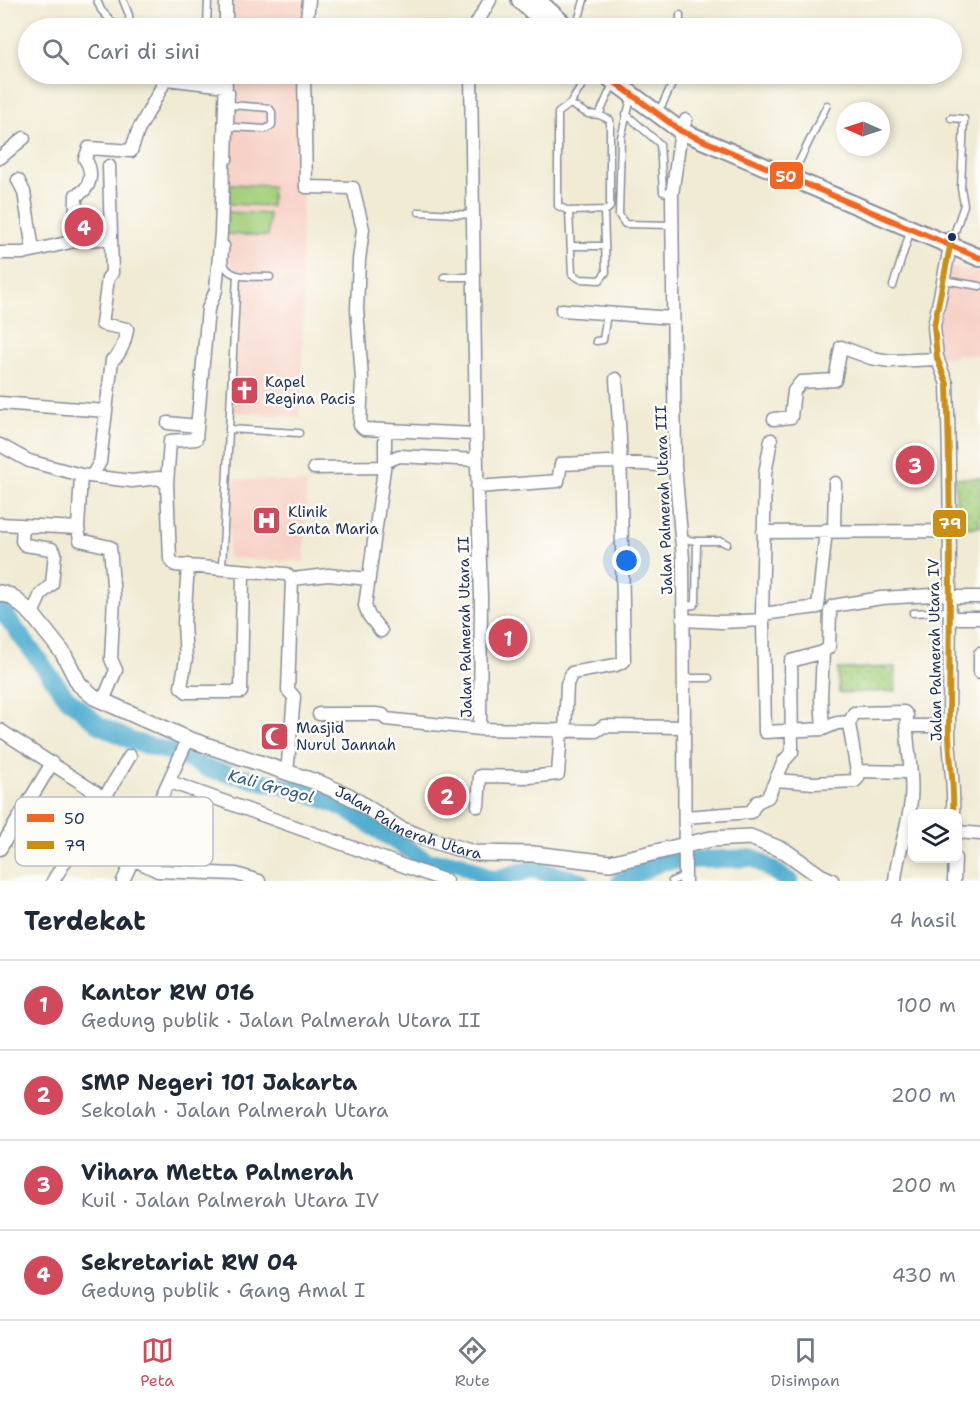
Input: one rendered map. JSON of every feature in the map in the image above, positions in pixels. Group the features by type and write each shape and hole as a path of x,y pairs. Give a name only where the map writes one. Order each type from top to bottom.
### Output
{"main road":[{"path":"520,0 539,18"},
{"path":"537,0 557,18"},
{"path":"626,84 683,126 884,215 951,242 980,258"},
{"path":"634,90 662,105 683,126"},
{"path":"951,242 980,248"}],"street":[{"path":"228,0 228,18"},
{"path":"307,18 309,0"},
{"path":"480,18 490,0"},
{"path":"75,241 76,195 90,183 91,167 86,159 89,148 131,151 138,131 163,84"},
{"path":"226,84 216,285 208,309 194,441 171,440 167,483 170,559 175,565 286,574 291,579 288,690 294,697 287,773"},
{"path":"304,84 306,187 353,188 363,219 357,309 362,389 359,423 363,429 476,434"},
{"name":"Jalan Palmerah Utara II","path":"471,84 477,487 481,597 480,729 563,732 596,731 603,726 685,727"},
{"name":"Jalan Palmerah Utara III","path":"683,126 672,195 672,225 675,466 681,539 683,606 684,875"},
{"path":"0,158 24,138"},
{"path":"103,701 116,670 111,659 114,597 111,549 108,546 80,540 78,528 86,476 100,462 112,360 117,358 124,344 126,329 102,324 108,278 112,273 109,166"},
{"path":"18,180 24,192 33,250"},
{"path":"0,253 33,250 75,241 111,238"},
{"name":"Jalan Palmerah Utara IV","path":"951,242 934,326 938,359 947,384 949,726 955,783 953,809"},
{"path":"562,310 673,318"},
{"path":"774,419 790,417 794,391 801,382 835,380 841,347 872,358 890,361 938,359"},
{"path":"478,806 480,777 558,774 567,684 572,673 616,665 624,661 621,463 616,379"},
{"path":"0,403 106,411"},
{"path":"168,423 197,426"},
{"path":"381,631 369,616 365,606 384,464 385,430"},
{"path":"771,440 765,474 762,614 818,607 835,483"},
{"path":"0,445 29,461 86,476 132,481 159,478 167,483"},
{"path":"314,468 384,464 399,456 477,460"},
{"path":"477,487 558,481 560,464 621,463 675,466"},
{"path":"0,524 23,527 28,524 78,528"},
{"path":"23,527 22,541 25,544 52,549 55,553 51,584 41,594 32,614"},
{"path":"763,532 948,531"},
{"path":"188,566 184,623 186,659 182,687 187,692 241,692 243,572"},
{"path":"291,579 328,575 369,579"},
{"name":"Jalan Palmerah Utara","path":"0,593 11,597 32,614 63,653 79,684 103,701 186,743 287,773 349,796 400,829 473,853 544,854 610,863 624,862 648,852 685,848 728,837 761,840 785,851 820,876 831,881"},
{"path":"685,817 752,812 756,803 768,797 784,760 792,752 791,661 823,652 830,645 830,611 840,603 950,595 980,597"},
{"path":"950,614 980,618"},
{"path":"683,620 722,622 763,620 764,731 790,732 823,729 837,723 850,722"},
{"path":"823,652 821,698 823,729"},
{"path":"980,654 980,672"},
{"path":"776,780 814,783 857,780 850,722 857,711 902,711 907,715 912,795 909,824 899,847 895,881"},
{"path":"319,714 376,714 384,715 386,719 480,729"},
{"path":"906,726 949,726"},
{"path":"0,731 103,797 130,756"},
{"path":"163,797 186,743"},
{"path":"31,797 52,763"},
{"path":"857,771 909,772"},
{"path":"172,778 446,881"},
{"path":"0,849 15,824"},
{"path":"962,832 978,834"},
{"path":"954,881 956,863"},
{"path":"53,881 62,866"},
{"path":"123,881 132,866"},
{"path":"148,866 158,871 236,874 260,881"}],"lane":[{"path":"97,0 101,10 109,18"},
{"path":"123,0 129,18"},
{"path":"207,18 208,0"},
{"path":"579,18 584,0"},
{"path":"231,84 225,265 237,275 270,277"},
{"path":"570,104 588,114 599,115 610,120 611,202 607,210 570,211 558,206 558,113 570,104 583,84"},
{"path":"599,115 612,84"},
{"path":"662,105 672,84"},
{"path":"634,90 621,138 619,216 625,224 672,225"},
{"path":"231,105 269,108 272,112 272,125 266,129 231,127"},
{"path":"790,173 827,105"},
{"path":"626,114 660,144 663,192 672,195"},
{"path":"951,118 964,119 961,188 964,205 951,242"},
{"path":"570,211 572,274 575,278 600,280 606,272 604,210"},
{"path":"419,212 473,215"},
{"path":"893,286 912,227"},
{"path":"571,246 605,246"},
{"path":"222,568 237,275"},
{"path":"444,277 474,277"},
{"path":"942,280 980,286"},
{"path":"596,341 603,340 607,312"},
{"path":"230,429 299,433"},
{"path":"681,539 721,541 727,544"},
{"path":"683,606 694,605 696,602 697,540"},
{"path":"913,613 950,614"},
{"path":"682,678 709,678"},
{"path":"672,881 684,875"}],"shaded area":[{"path":"228,0 304,0 303,18 228,18"},
{"path":"229,84 303,84 301,268 304,292 300,417 228,411 236,271 227,256 224,196"},
{"path":"949,267 980,272 980,356 955,354 955,358 938,357 938,328"},
{"name":"Klinik Santa Maria","path":"230,479 307,483 304,562 228,558"}],"green space":[{"path":"230,184 272,186 271,206 229,204"},
{"path":"227,212 269,214 268,236 226,234"},
{"path":"955,478 980,478 980,527 957,528"},
{"path":"895,667 896,691 839,693 838,669"}],"waterway":[{"name":"Kali Grogol","path":"0,608 66,697 99,725 134,742 175,753 208,769 300,790 344,808 428,862 459,863 492,880 532,869 581,881"},
{"name":"Kali Grogol","path":"620,881 663,861 754,858 789,881"}],"transit line":[{"name":"50","path":"618,84 681,131 980,258"},
{"name":"79","path":"952,237 934,326 937,358 947,384 950,511 949,735 953,809"}],"place":[{"name":"Sekretariat RW 04","path":"84,227"},
{"name":"Kapel Regina Pacis","path":"244,391"},
{"name":"Vihara Metta Palmerah","path":"915,465"},
{"name":"Klinik Santa Maria","path":"267,521"},
{"name":"Kantor RW 016","path":"508,638"},
{"name":"Masjid Nurul Jannah","path":"275,737"},
{"name":"SMP Negeri 101 Jakarta","path":"447,796"}]}
